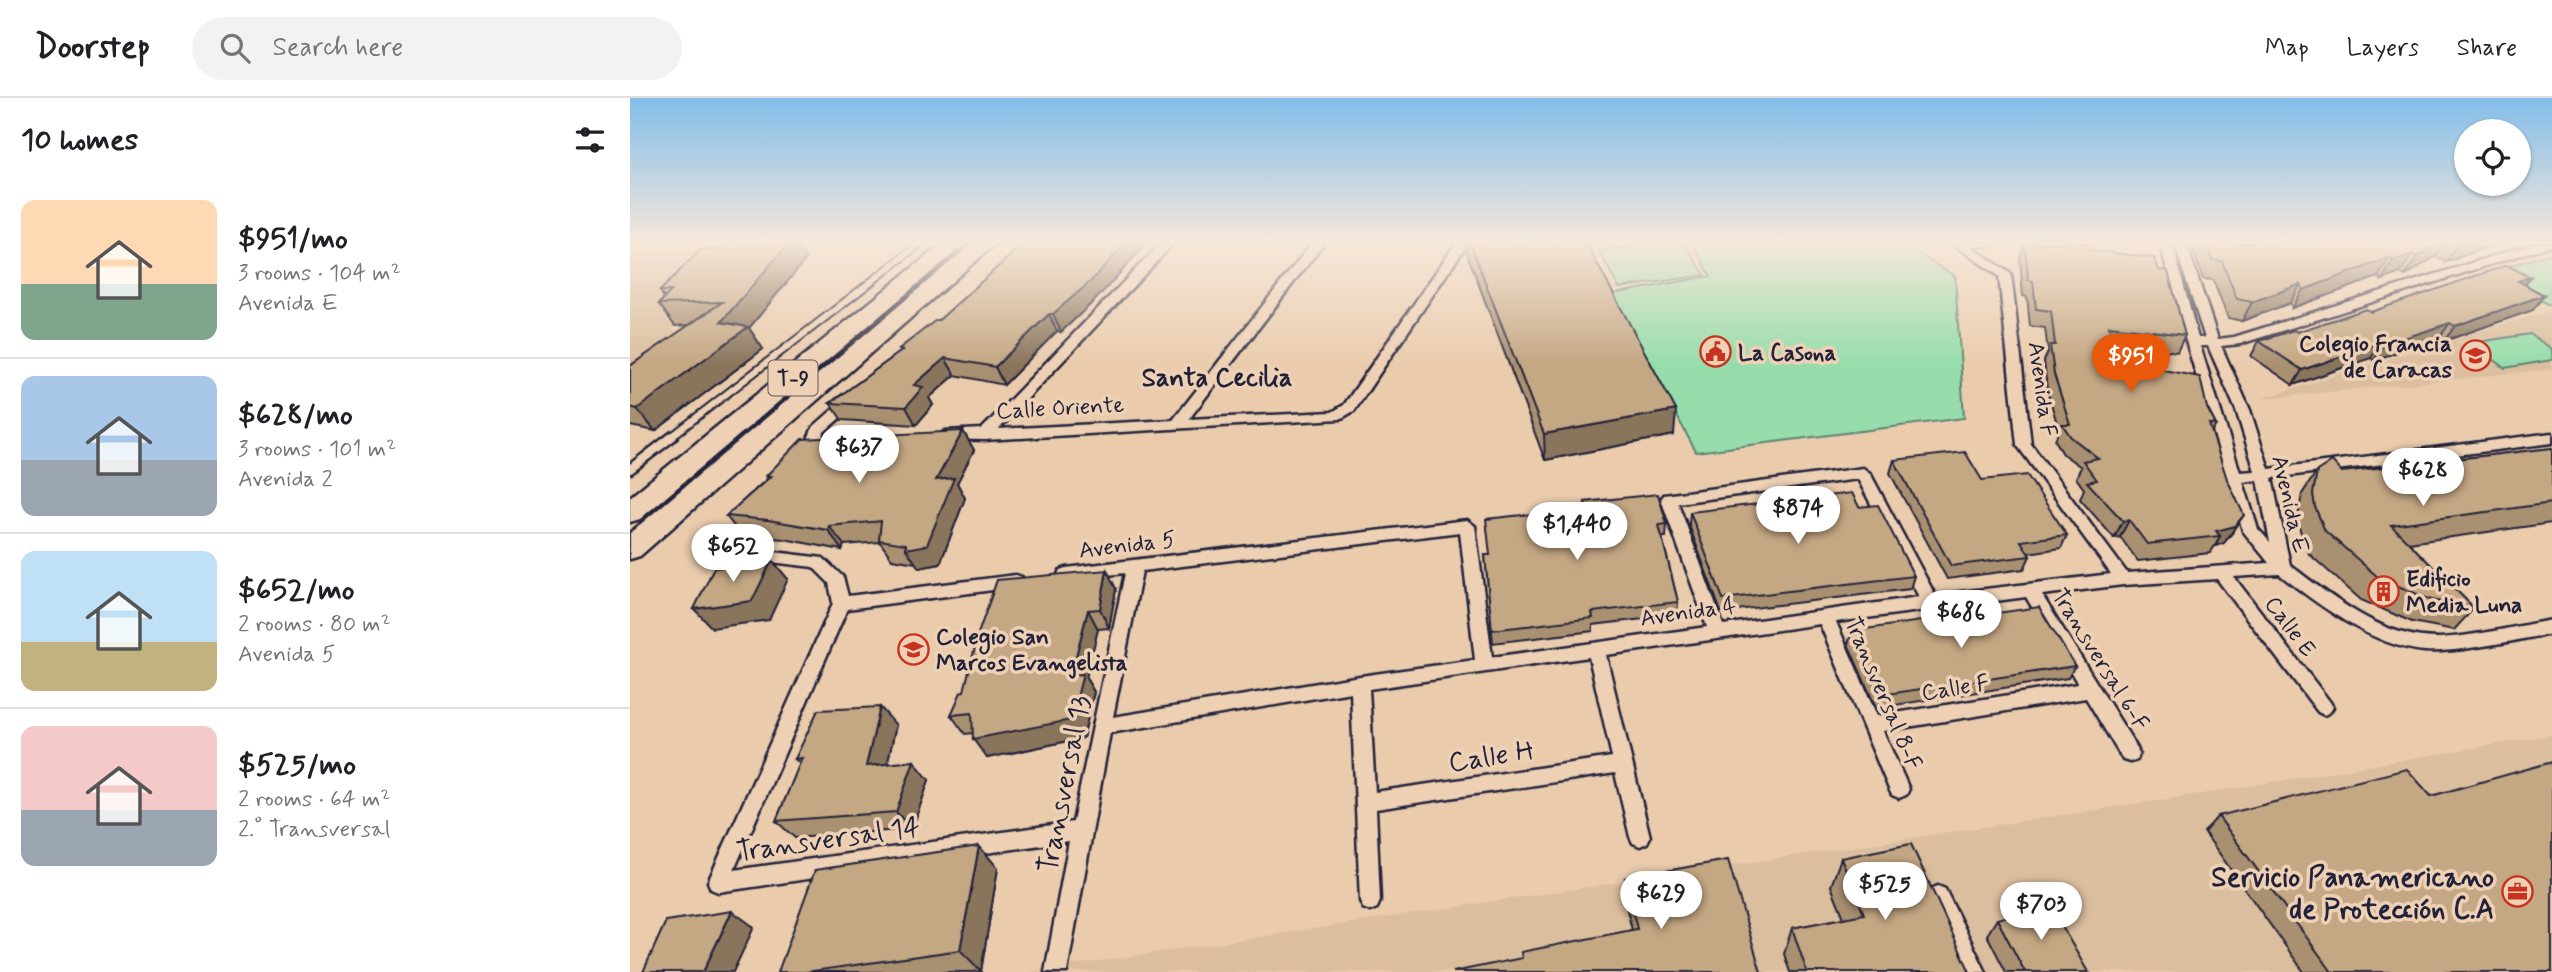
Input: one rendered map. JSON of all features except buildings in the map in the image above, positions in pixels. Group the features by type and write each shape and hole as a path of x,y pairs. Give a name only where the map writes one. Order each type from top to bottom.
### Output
{"highway":[{"name":"T-9","path":"630,512 907,284"},
{"name":"T-9","path":"630,549 939,284"}],"street":[{"path":"985,435 1129,284"},
{"path":"1178,423 1286,284"},
{"name":"Calle Oriente","path":"931,437 1335,415 1349,408 1434,284"},
{"name":"Avenida F","path":"2006,284 2024,445 2123,579"},
{"name":"Avenida E","path":"2177,284 2251,531 2282,568"},
{"name":"Avenida E","path":"2193,284 2213,343 2243,410 2263,475 2282,568"},
{"path":"2192,341 2235,341 2418,284"},
{"path":"848,441 821,443 815,439 818,430 860,393"},
{"path":"2236,478 2552,438"},
{"path":"1717,631 1669,499 1863,473 1930,602"},
{"name":"Avenida 5","path":"1055,576 1468,526 1484,665"},
{"path":"735,553 817,562 837,581 841,604 1028,579"},
{"name":"Transversal 13","path":"1056,972 1081,830 1135,565"},
{"path":"2282,568 2330,604 2369,627 2403,639 2438,645 2552,627"},
{"name":"Avenida 4","path":"1104,726 1360,683 1930,602 2123,579 2282,568"},
{"name":"Calle E","path":"2221,572 2324,708"},
{"name":"Transversal 6-F","path":"2030,590 2130,754"},
{"name":"Transversal 14","path":"841,604 718,882 1081,830"},
{"name":"Transversal 8-F","path":"1825,617 1899,789"},
{"path":"1596,650 1640,837"},
{"path":"1360,683 1370,901"},
{"name":"Calle F","path":"1870,725 2090,690"},
{"name":"Calle H","path":"1367,802 1623,764"},
{"path":"1938,896 1975,972"}],"lane":[{"path":"630,469 868,284"}],"shaded area":[{"path":"630,284 708,284 671,330 715,340 630,401"},
{"name":"Colegio Francia de Caracas","path":"2552,310 2552,369 2261,399 2439,343"},
{"path":"2552,735 2552,972 1029,972 2194,795"}],"green space":[{"path":"1617,284 1647,284 1619,288"},
{"path":"1668,284 1955,284 1964,418 1696,452 1612,294"},
{"path":"2509,284 2551,284 2551,306"},
{"path":"2530,334 2552,349 2552,360 2505,368 2472,343"}],"place":[{"name":"La Casona","path":"1715,352"},
{"name":"Colegio Francia de Caracas","path":"2475,356"},
{"name":"Edificio Media Luna","path":"2383,591"},
{"name":"Colegio San Marcos Evangelista","path":"913,649"},
{"name":"Servicio Panamericano de Protección C.A","path":"2517,892"}],"district":[{"name":"Santa Cecilia","path":"1217,377"}]}
